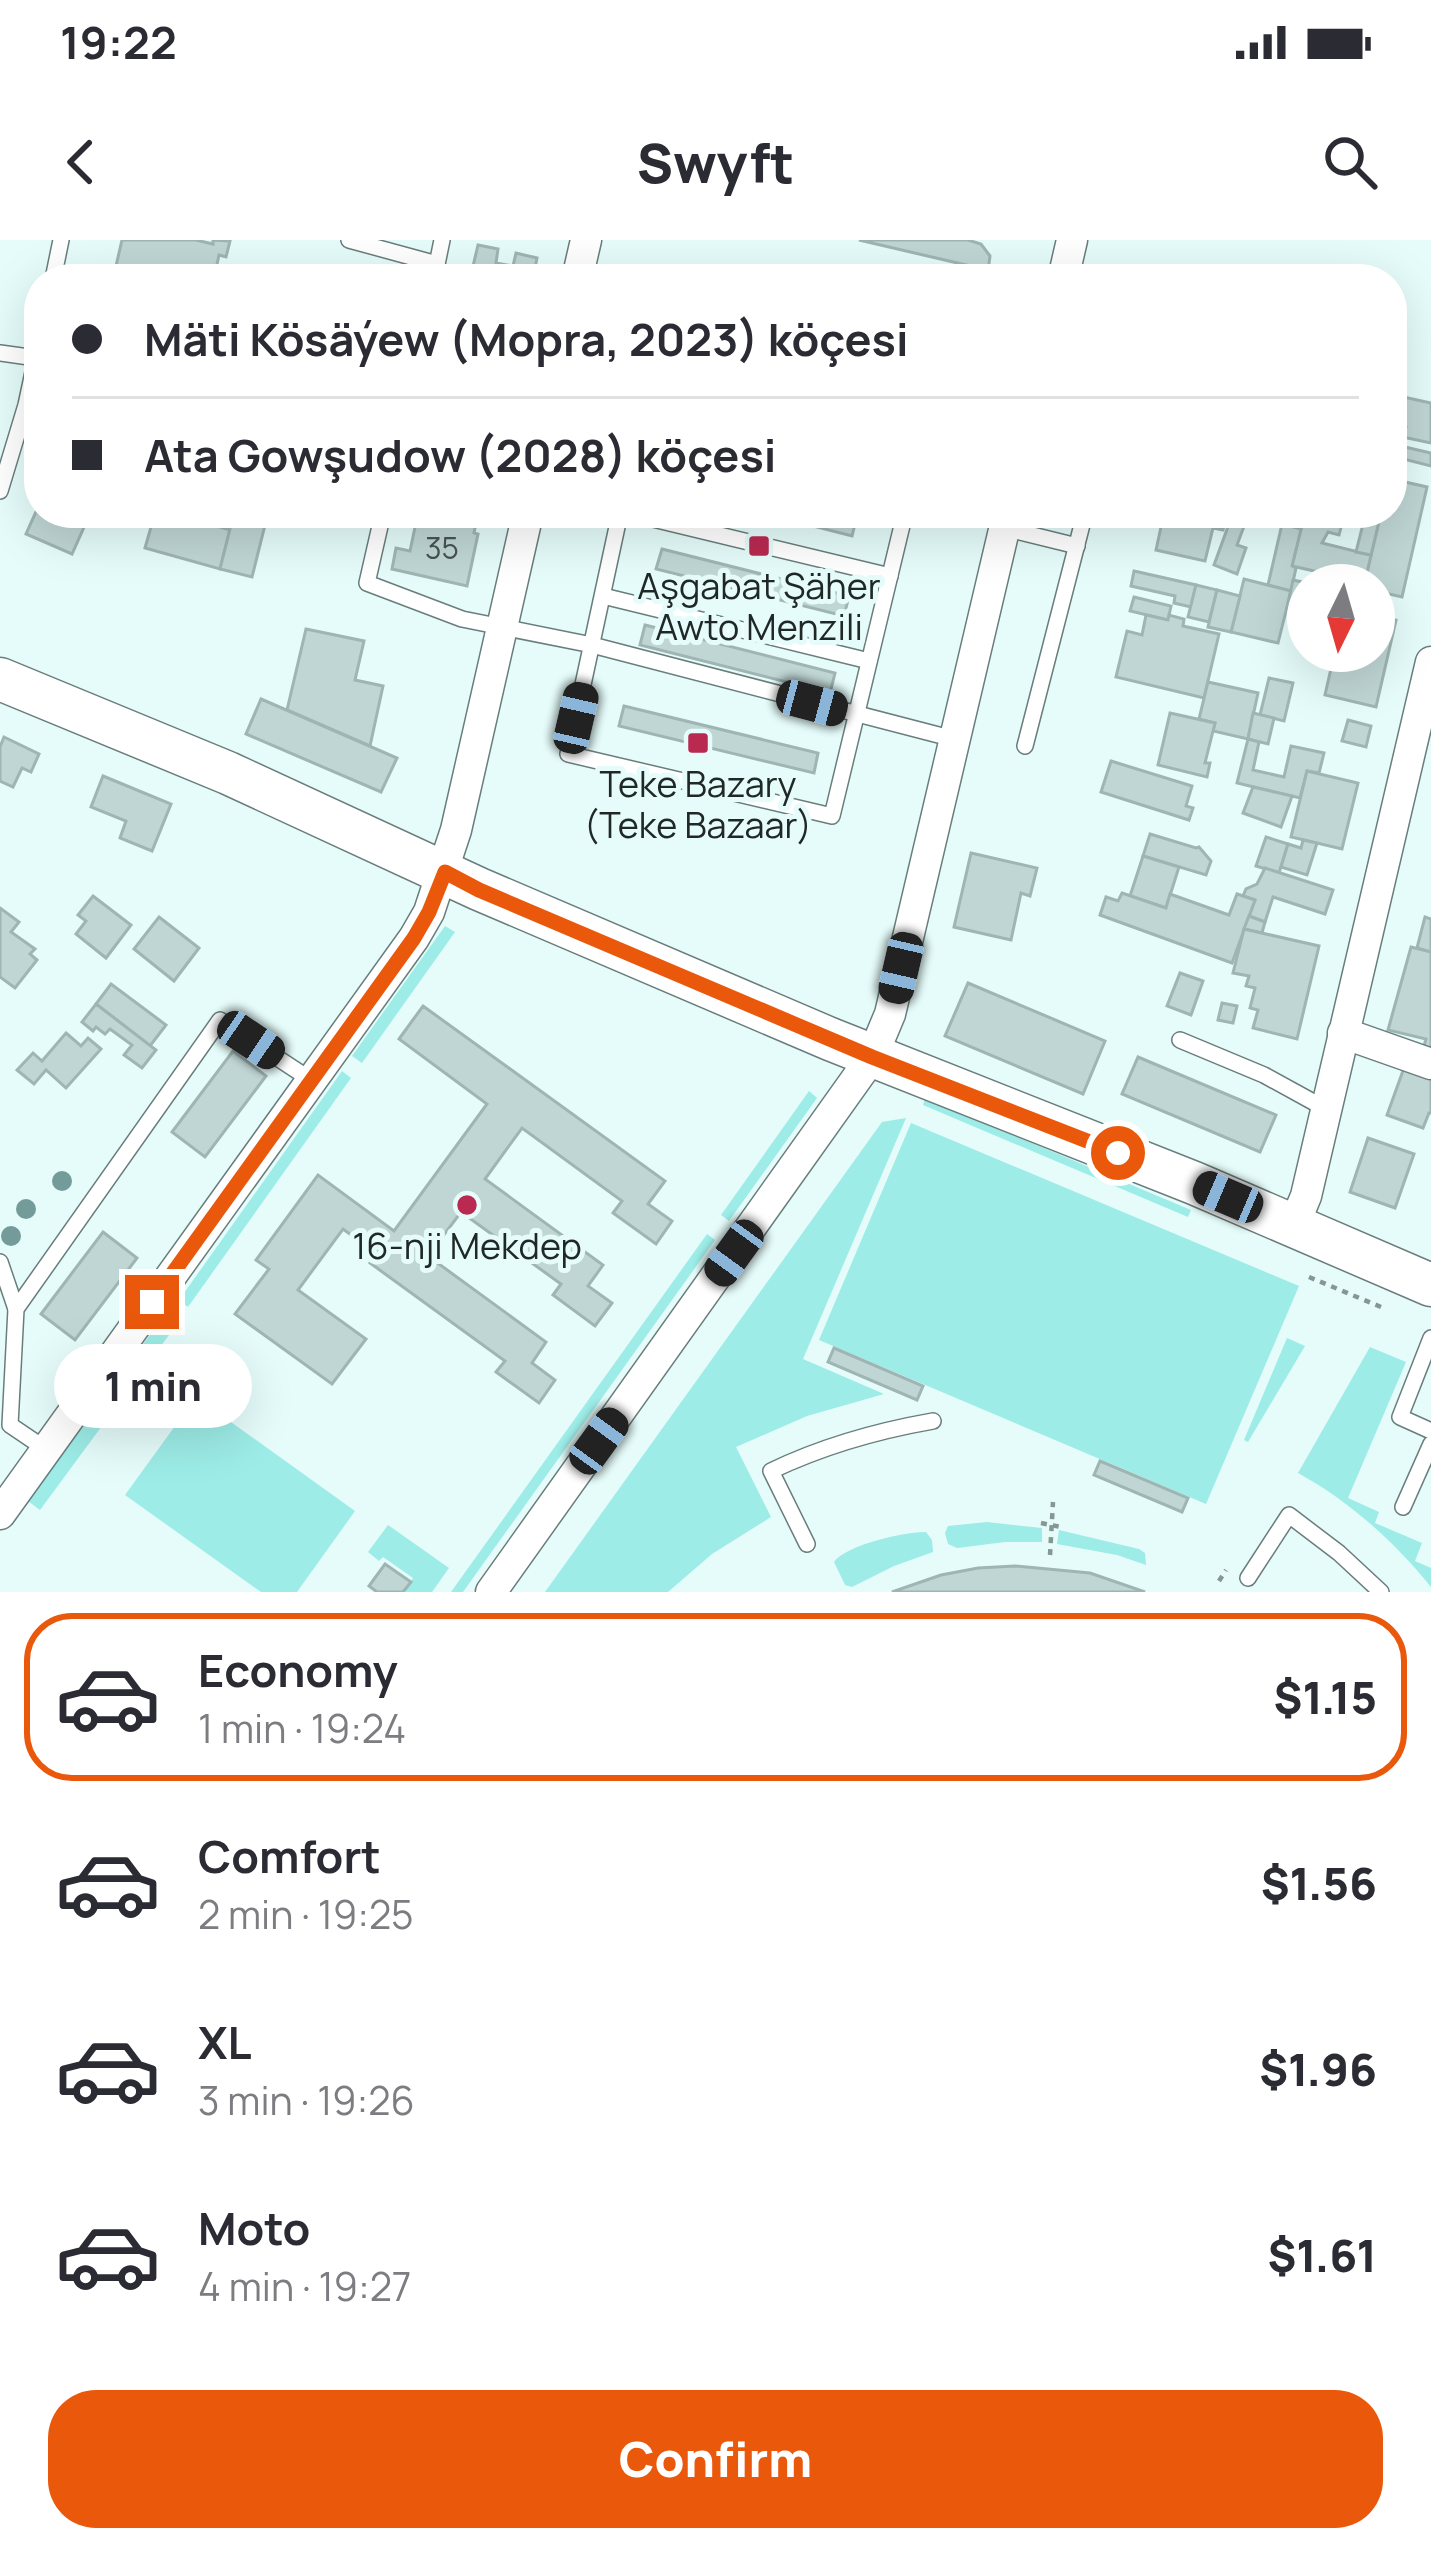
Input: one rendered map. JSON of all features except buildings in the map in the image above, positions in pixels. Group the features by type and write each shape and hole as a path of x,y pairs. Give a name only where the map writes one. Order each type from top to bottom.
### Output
{"street":[{"path":"0,1514 429,912 445,872 525,528"},
{"path":"491,1592 872,1057 890,1014 1004,528"},
{"path":"1294,1225 1306,1196 1431,662"},
{"path":"3,687 228,773 479,890 872,1057 1294,1225 1431,1285"},
{"path":"1343,1033 1431,1064"}],"lane":[{"path":"349,240 414,264"},
{"path":"0,491 24,412"},
{"path":"380,528 367,583 461,619 592,645 954,739"},
{"path":"620,528 568,754 832,816 901,528"},
{"path":"687,528 890,576"},
{"path":"1028,528 1077,546"},
{"path":"1025,746 1081,528"},
{"path":"603,596 869,661"},
{"path":"16,1309 220,1020 311,1080"},
{"path":"1180,1040 1264,1075 1327,1109"},
{"path":"0,1262 16,1309 5,1425 47,1450"},
{"path":"1431,1338 1400,1418 1431,1431"},
{"path":"807,1544 771,1471 862,1436 933,1421"},
{"path":"1403,1507 1431,1444"},
{"path":"1248,1578 1289,1515 1381,1592"}],"path":[{"path":"1309,1277 1381,1307"},
{"path":"1322,1297 1327,1285"},
{"path":"1050,1556 1053,1502"},
{"path":"1041,1523 1061,1527"}],"shaded area":[{"path":"445,926 455,932 362,1063 352,1056"},
{"path":"342,1071 351,1078 188,1307 179,1300"},
{"path":"809,1091 817,1098 729,1221 721,1215"},
{"path":"925,1098 1191,1210 1188,1217 923,1105"},
{"path":"906,1118 803,1359 884,1394 807,1416 736,1447 771,1517 712,1554 668,1592 545,1592 882,1122"},
{"path":"911,1123 1299,1286 1206,1504 819,1340"},
{"path":"707,1234 715,1240 463,1592 451,1592"},
{"path":"173,1308 183,1316 40,1510 28,1501"},
{"path":"1287,1338 1305,1346 1248,1442 1244,1440"},
{"path":"1370,1347 1406,1362 1348,1498 1379,1512 1375,1523 1422,1543 1415,1561 1431,1568 1431,1587 1370,1523 1298,1473"},
{"path":"196,1397 355,1511 297,1592 261,1592 125,1495"},
{"path":"987,1522 1042,1528 1042,1542 957,1548 948,1544 948,1526"},
{"path":"388,1525 449,1568 432,1592 404,1592 413,1578 368,1552"},
{"path":"1059,1530 1139,1549 1145,1553 1146,1565 1057,1544"},
{"path":"926,1532 933,1552 852,1587 845,1585 834,1562 840,1556 876,1541"}],"place":[{"name":"Aşgabat Şäher Awto Menzili","path":"759,546"},
{"name":"Teke Bazary (Teke Bazaar)","path":"698,743"},
{"name":"16-nji Mekdep","path":"467,1205"}],"route":[{"path":"152,1302 414,938 445,872 830,1039 1118,1153"}]}
